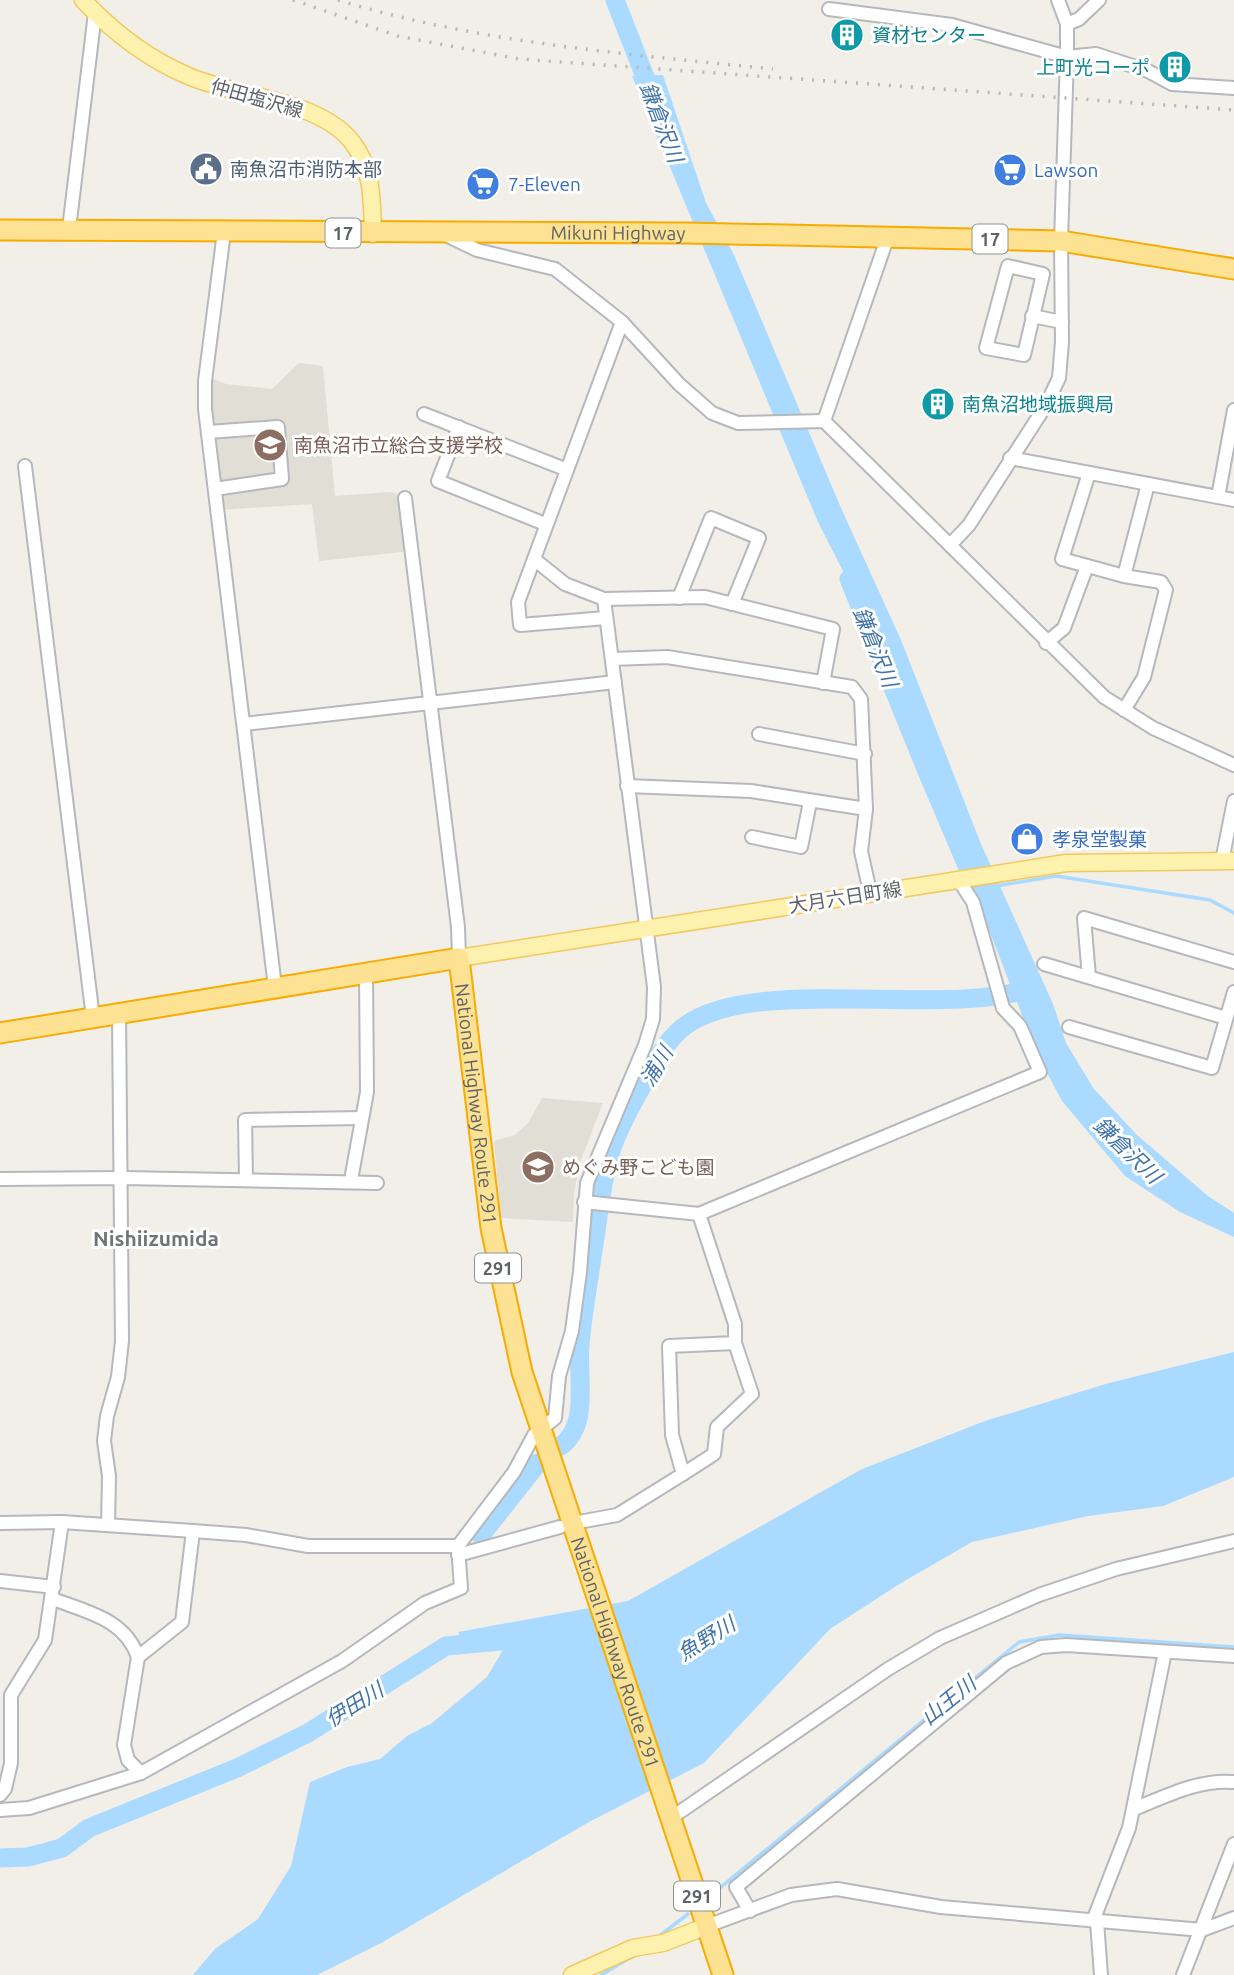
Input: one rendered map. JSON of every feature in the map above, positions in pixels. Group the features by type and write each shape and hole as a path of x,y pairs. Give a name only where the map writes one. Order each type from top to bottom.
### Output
{"highway":[{"name":"Mikuni Highway","path":"0,230 373,234 687,233 1061,241 1234,269"},
{"name":"National Highway Route 291","path":"0,1033 458,958 497,1266 539,1433 723,1975"}],"main road":[{"name":"仲田塩沢線","path":"83,0 126,39 186,76 241,95 308,112 341,129 353,143 367,173 373,234"},
{"name":"大月六日町線","path":"458,958 1066,863 1228,861"},
{"path":"572,1975 633,1948 663,1943 707,1926"}],"street":[{"path":"950,545 969,525 1046,405 1059,378 1067,57 1066,24 1058,0"},
{"path":"1066,24 1079,19 1099,0"},
{"path":"829,9 952,25 1067,57 1096,54 1148,71 1172,84 1234,88"},
{"path":"69,229 95,13"},
{"path":"224,232 205,381 208,432 275,987"},
{"path":"443,233 477,250 532,261 555,269 622,322 679,384 712,412 738,423 824,421 1104,697 1153,728 1234,765"},
{"path":"824,421 888,236"},
{"path":"1008,266 1043,274 1032,316 1024,355 986,348 1008,266"},
{"path":"1032,316 1062,322"},
{"path":"606,618 520,625 518,602 565,469 622,322"},
{"path":"1218,497 1234,410"},
{"path":"425,414 565,469"},
{"path":"458,427 438,481 545,524"},
{"path":"208,432 278,428 282,479 215,489"},
{"path":"1010,458 1234,500"},
{"path":"25,466 93,1018"},
{"path":"1089,473 1062,559 1124,576 1161,582 1166,590 1144,677 1124,710"},
{"path":"1124,576 1148,484"},
{"path":"405,498 458,927 458,958"},
{"path":"679,598 712,518 759,538 732,604"},
{"path":"534,559 565,584 604,599 705,597 833,629 823,683"},
{"path":"1046,642 1064,628 1087,566"},
{"path":"0,1810 29,1808 141,1773 342,1661 425,1603 461,1588 458,1550 514,1472 534,1435 555,1418 559,1376 572,1331 580,1272 584,1202 596,1155 645,1045 653,1019 654,987 604,599"},
{"path":"612,659 667,657 852,687 861,699 866,754 866,809 861,851 870,892"},
{"path":"244,724 615,682"},
{"path":"760,734 866,754"},
{"path":"628,786 751,791 866,809"},
{"path":"1228,861 1234,800"},
{"path":"752,837 801,847 810,802"},
{"path":"584,1202 699,1214 1040,1072 1020,1026 1003,1008 973,902 958,879"},
{"path":"1089,977 1084,918 1234,962"},
{"path":"1044,964 1226,1018"},
{"path":"351,1180 367,1092 366,972"},
{"path":"1069,1027 1212,1068 1234,992"},
{"path":"108,1525 109,1476 104,1441 107,1416 118,1377 122,1340 123,1178 119,1014"},
{"path":"246,1179 245,1120 362,1118"},
{"path":"0,1179 377,1182"},
{"path":"579,1522 617,1515 714,1454 717,1427 752,1394 735,1343 736,1324 699,1214"},
{"path":"683,1474 672,1435 669,1346 735,1343"},
{"path":"0,1795 11,1763 11,1695 45,1640 54,1593 62,1522"},
{"path":"0,1523 62,1522 193,1531 246,1535 308,1546 458,1550 560,1527"},
{"path":"138,1657 182,1622 193,1531"},
{"path":"670,1815 888,1669 940,1638 1039,1595 1115,1569 1234,1541"},
{"path":"0,1581 54,1593 119,1627 132,1642 138,1657 124,1745 128,1760 141,1773"},
{"path":"750,1911 736,1887 1006,1663 1041,1647 1066,1645 1234,1656"},
{"path":"1101,1975 1095,1922 1134,1809 1165,1652"},
{"path":"1134,1809 1191,1787 1215,1781 1234,1782"},
{"path":"1183,1975 1234,1844"},
{"path":"707,1926 791,1895 837,1889 941,1907 1095,1922 1202,1930 1234,1919"}],"shaded area":[{"name":"南魚沼市立総合支援学校","path":"299,363 323,366 335,496 391,492 405,498 411,551 319,561 312,504 218,510 205,381 214,379 226,384 272,389"},
{"name":"めぐみ野こども園","path":"542,1098 603,1103 581,1160 574,1192 573,1222 501,1218 494,1141 515,1135 528,1123"}],"water":[{"path":"663,75 706,203 734,255 841,508 901,640 981,844 1053,1004 1066,1043 1094,1089 1137,1135 1208,1196 1234,1213 1234,1237 1180,1212 1125,1176 1062,1101 1038,1056 982,912 967,851 882,648 818,522 632,76"},
{"name":"魚野川","path":"1234,1352 1234,1477 1163,1506 1088,1516 972,1542 901,1583 830,1629 704,1763 589,1822 381,1943 317,1975 193,1975 215,1949 258,1919 291,1866 310,1782 347,1767 380,1759 407,1736 432,1723 487,1677 513,1633 461,1638 458,1632 628,1601 862,1469 985,1421 1109,1383"}],"waterway":[{"name":"鎌倉沢川","path":"615,0 654,100"},
{"name":"鎌倉沢川","path":"849,579 977,889 991,911"},
{"path":"996,886 1056,876 1210,900 1234,913"},
{"name":"浦川","path":"561,1446 570,1437 579,1413 582,1324 608,1161 628,1112 666,1045 681,1029 711,1012 751,1003 796,999 946,1000 991,997 1029,989"},
{"name":"浦川","path":"481,1535 538,1463"},
{"name":"山王川","path":"710,1896 1019,1642 1059,1635 1234,1647"},
{"name":"伊田川","path":"0,1858 28,1857 62,1848 89,1828 237,1768 308,1733 446,1646 536,1638"},
{"name":"山王川","path":"658,1937 688,1914"},
{"name":"山王川","path":"601,1975 635,1955"}],"railway":[{"path":"293,0 398,36 519,59 1234,110"},
{"path":"338,0 391,15 499,37 608,52 773,69"}],"place":[{"name":"資材センター","path":"847,35"},
{"name":"上町光コーポ","path":"1175,67"},
{"name":"南魚沼市消防本部","path":"206,169"},
{"name":"Lawson","path":"1010,170"},
{"name":"7-Eleven","path":"483,184"},
{"name":"南魚沼地域振興局","path":"938,404"},
{"name":"南魚沼市立総合支援学校","path":"270,445"},
{"name":"孝泉堂製菓","path":"1027,839"},
{"name":"めぐみ野こども園","path":"538,1167"}],"district":[{"name":"Nishiizumida","path":"156,1238"}]}
